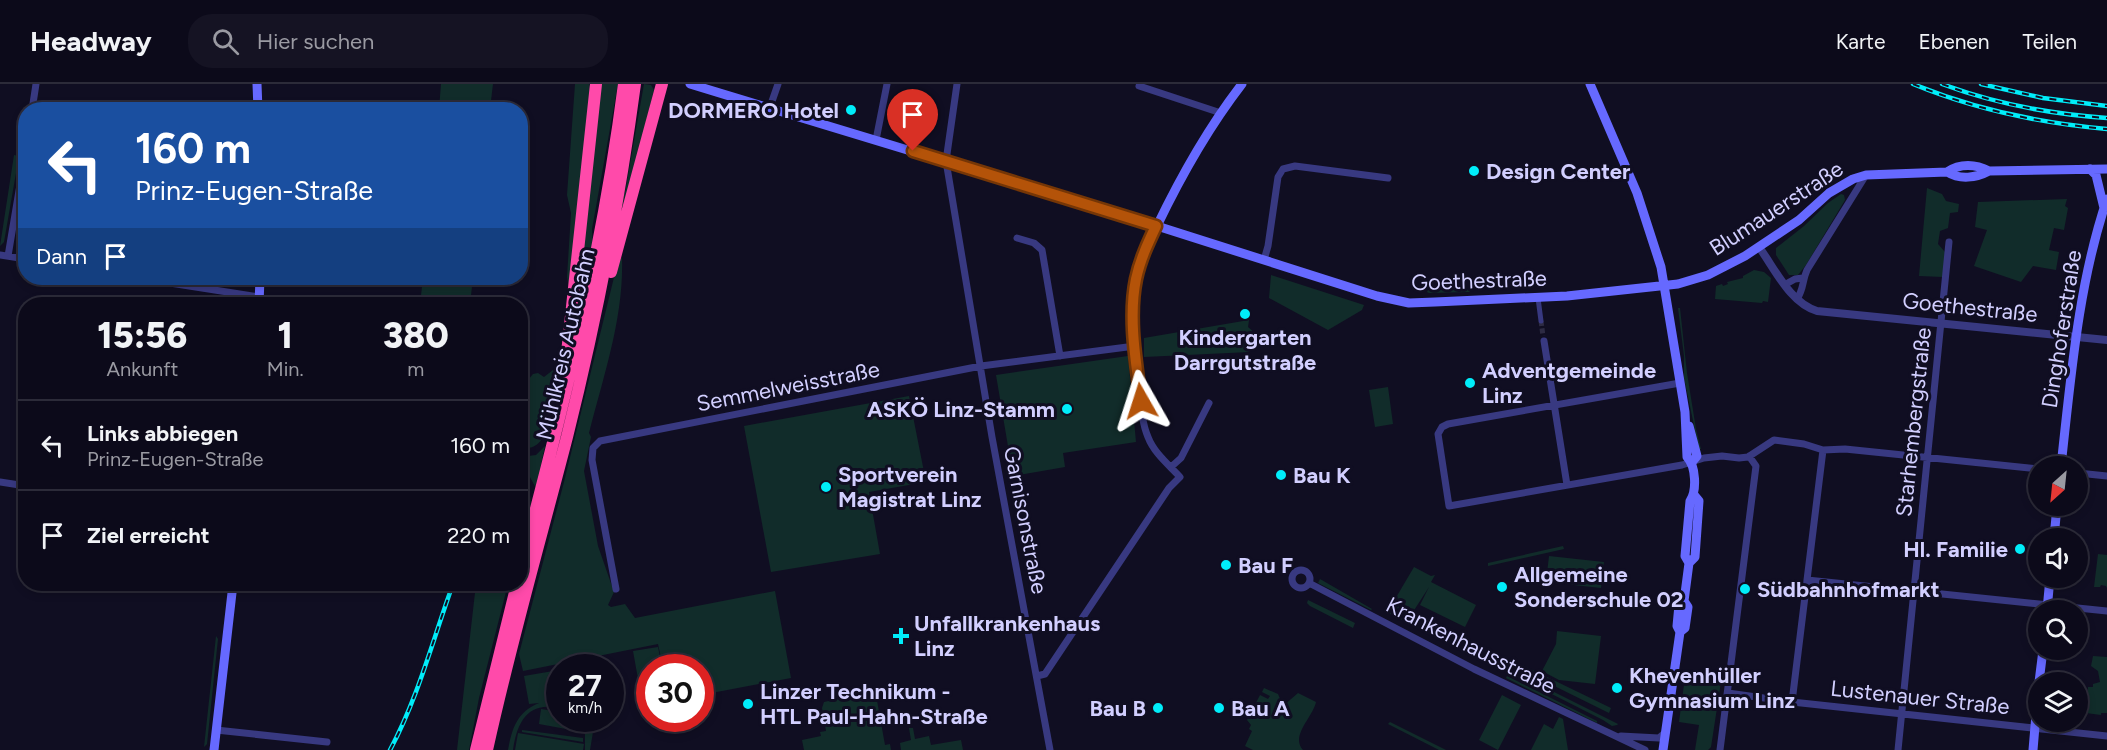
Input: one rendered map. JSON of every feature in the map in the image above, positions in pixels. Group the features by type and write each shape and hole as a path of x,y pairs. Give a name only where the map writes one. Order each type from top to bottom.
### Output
{"highway":[{"path":"569,383 567,353 596,84"},
{"name":"Mühlkreis Autobahn","path":"528,539 569,383 600,235 624,84"},
{"name":"Mühlkreis Autobahn","path":"528,584 567,436 596,309 620,184 635,84"},
{"path":"596,309 611,269 662,84"},
{"path":"476,750 483,714 515,591"},
{"name":"Mühlkreis Autobahn","path":"487,750 526,591"}],"main road":[{"path":"257,84 258,102"},
{"name":"Goethestraße","path":"690,84 946,161 1377,296 1409,303 1538,298 1665,285"},
{"path":"1156,226 1181,177 1242,84"},
{"path":"1590,84 1645,214 1665,285 1684,412 1687,453 1692,462 1694,495 1699,501 1695,557 1689,563 1684,601 1679,605 1677,626 1680,632 1663,750"},
{"name":"Blumauerstraße","path":"1665,285 1678,284 1708,275 1759,247 1799,220 1837,187 1866,175 1947,172 1955,167 1979,166 1989,171 2107,169"},
{"path":"2090,169 2096,175 2106,203"},
{"name":"Dinghoferstraße","path":"2062,456 2076,337 2090,261 2106,203"},
{"path":"214,750 232,591"},
{"path":"2033,750 2035,732"}],"street":[{"path":"33,102 36,84"},
{"path":"770,108 778,84"},
{"path":"876,140 887,84"},
{"name":"Garnisonstraße","path":"957,84 946,161 1050,750"},
{"path":"1139,86 1221,113"},
{"path":"1264,260 1278,177 1283,169 1295,166 1388,178"},
{"path":"1797,299 1803,282 1866,175"},
{"path":"4,256 18,188"},
{"path":"1037,676 1045,674 1169,488 1180,477 1152,446 1145,430 1135,346 1136,279 1156,226"},
{"path":"1017,238 1034,243 1042,250 1060,356"},
{"name":"Starhembergstraße","path":"1898,750 1948,242"},
{"name":"Goethestraße","path":"1759,247 1797,299 1806,307 1823,312 2107,340"},
{"path":"1786,285 1795,279 1803,282"},
{"path":"175,285 238,297"},
{"path":"1538,298 1541,321"},
{"path":"1544,338 1567,485"},
{"name":"Semmelweisstraße","path":"616,589 591,454 596,444 606,440 981,366 1135,346"},
{"path":"1680,382 1448,424 1442,427 1438,434 1449,506 1722,456 1739,458 1749,456 1774,440 1804,444 1823,450 1845,449 2028,468"},
{"path":"1171,467 1181,458 1209,404"},
{"path":"1792,702 1823,450"},
{"path":"1720,750 1756,466 1749,456"},
{"path":"2088,474 2107,476"},
{"path":"0,482 18,485"},
{"path":"1807,580 2028,605"},
{"name":"Krankenhausstraße","path":"1309,584 1474,669 1645,750"},
{"path":"2088,610 2107,611"},
{"name":"Lustenauer Straße","path":"1728,693 2028,727"},
{"path":"216,730 327,742"},
{"name":"Krankenhausstraße","path":"1618,736 1659,738 1666,732"},
{"name":"Lustenauer Straße","path":"2076,732 2107,735"}],"green space":[{"path":"441,84 493,84 491,102 440,102"},
{"path":"575,84 589,84 590,89 570,294 567,277 571,213 567,195"},
{"path":"602,84 618,84 592,229 593,253 574,333 600,89"},
{"path":"644,84 651,85 654,90 615,245 621,200 625,192"},
{"path":"14,155 18,156 18,162 4,242 0,246"},
{"path":"1927,188 1942,194 1946,201 1959,204 1958,212 1950,213 1948,228 1940,231 1938,244 1945,252 1943,277 1919,276"},
{"path":"1841,194 1844,195 1845,200 1806,265 1798,275 1789,275 1776,255 1776,248"},
{"path":"2067,199 2065,206 2068,208 2064,230 2054,228 2049,250 2059,252 2056,270 2033,266 2021,282 1974,266 1987,230 1975,227 1978,202"},
{"path":"622,257 620,302 607,367 589,433 591,437 584,471 598,546 614,592 608,605 611,607 625,604 635,618 775,591 791,678 714,693 714,654 660,654 658,644 608,654 546,654 546,666 523,671 519,654 617,265"},
{"path":"1754,270 1764,272 1771,278 1768,302 1715,299 1716,286 1722,284 1723,286 1728,284 1727,282 1743,278"},
{"path":"1271,275 1364,305 1362,310 1328,330 1269,298"},
{"path":"422,285 472,285 471,297 421,297"},
{"path":"1474,289 1469,292 1427,292 1428,290"},
{"path":"1678,308 1680,308 1687,373 1701,449 1699,449 1684,378 1684,356"},
{"path":"1249,320 1248,327 1257,335 1250,352 1144,357 1144,338"},
{"name":"ASKÖ Linz-Stamm","path":"1128,356 1136,442 1063,453 1065,467 1013,476 996,375"},
{"path":"560,360 543,437 539,443 528,448 528,381 533,374 538,373 544,377"},
{"path":"1388,387 1393,424 1375,427 1369,390"},
{"name":"Sportverein Magistrat Linz","path":"909,396 926,482 869,492 880,554 771,572 744,426"},
{"path":"545,446 536,488 528,474 528,456 536,455"},
{"path":"528,488 531,499 528,516"},
{"path":"1563,546 1564,549 1488,566 1488,563"},
{"path":"2098,554 2107,555 2107,588 2101,585 2094,587"},
{"path":"1549,556 1604,562 1601,588 1546,582"},
{"path":"1414,567 1431,576 1435,575 1431,582 1476,605 1465,627 1420,605 1429,587 1411,615 1391,606"},
{"path":"1320,579 1372,609 1318,583"},
{"path":"475,591 506,591 479,698 469,750 457,750"},
{"path":"1308,600 1355,623 1353,628 1310,606 1307,603"},
{"path":"1389,609 1498,664 1495,666 1390,614"},
{"path":"1557,631 1601,636 1595,684 1559,680 1542,671 1556,644"},
{"path":"216,636 218,639 207,744 204,747"},
{"path":"658,647 659,654 636,654 636,668 633,651"},
{"path":"2093,656 2107,657 2107,713 2101,713 2101,715 2088,713 2088,687 2093,687 2093,684 2100,682 2098,671 2091,666"},
{"path":"1512,660 1611,708 1609,713 1510,664"},
{"path":"1508,669 1618,724 1612,726 1508,672"},
{"path":"546,672 546,707 531,711 526,716 517,731 513,750 508,750 517,722 525,711 539,703 529,704 524,676"},
{"path":"1507,676 1597,721 1597,723 1506,678"},
{"path":"1685,677 1721,682 1711,747 1708,750 1695,750 1699,725 1679,722"},
{"path":"1264,688 1278,694 1283,706 1298,693 1316,702 1299,739 1303,750 1253,750 1245,746 1252,731 1249,729 1251,725 1247,720 1260,695 1268,699 1270,696 1262,692"},
{"path":"866,693 867,697 876,695 885,745 890,744 891,750 804,750 802,740 821,736 820,732 826,731 822,708 824,702"},
{"path":"1502,695 1521,705 1498,750 1479,740"},
{"path":"541,709 546,710 546,725 539,724"},
{"path":"1559,717 1563,719 1568,750 1531,750 1544,724 1553,729"},
{"path":"1390,722 1446,750 1439,750 1388,724"},
{"path":"909,728 913,728 915,739 929,736 931,745 961,740 963,750 901,750 900,743 911,740"},
{"path":"522,730 583,738 583,742 522,732"},
{"path":"585,732 593,732 590,750 585,750"},
{"path":"518,733 584,744 583,750 515,750"}],"tunnel":[{"path":"1541,321 1543,336"}],"railway":[{"path":"1913,84 1960,101 2008,114 2107,129"},
{"path":"1942,84 2023,107 2107,118"},
{"path":"1981,84 2043,98 2107,106"},
{"path":"390,750 417,689 451,591"}],"place":[{"name":"DORMERO Hotel","path":"851,110"},
{"name":"Design Center","path":"1474,171"},
{"name":"Kindergarten Darrgutstraße","path":"1245,314"},
{"name":"Adventgemeinde Linz","path":"1470,383"},
{"name":"ASKÖ Linz-Stamm","path":"1067,409"},
{"name":"Bau K","path":"1281,475"},
{"name":"Sportverein Magistrat Linz","path":"826,487"},
{"name":"Hl. Familie","path":"2020,549"},
{"name":"Bau F","path":"1226,565"},
{"name":"Allgemeine Sonderschule 02","path":"1502,587"},
{"name":"Südbahnhofmarkt","path":"1745,589"},
{"name":"Unfallkrankenhaus Linz","path":"901,636"},
{"name":"Khevenhüller Gymnasium Linz","path":"1617,688"},
{"name":"Linzer Technikum - HTL Paul-Hahn-Straße","path":"748,704"},
{"name":"Bau B","path":"1158,708"},
{"name":"Bau A","path":"1219,708"}],"route":[{"path":"913,151 1156,226 1139,268 1134,290 1135,346 1141,401"}]}
